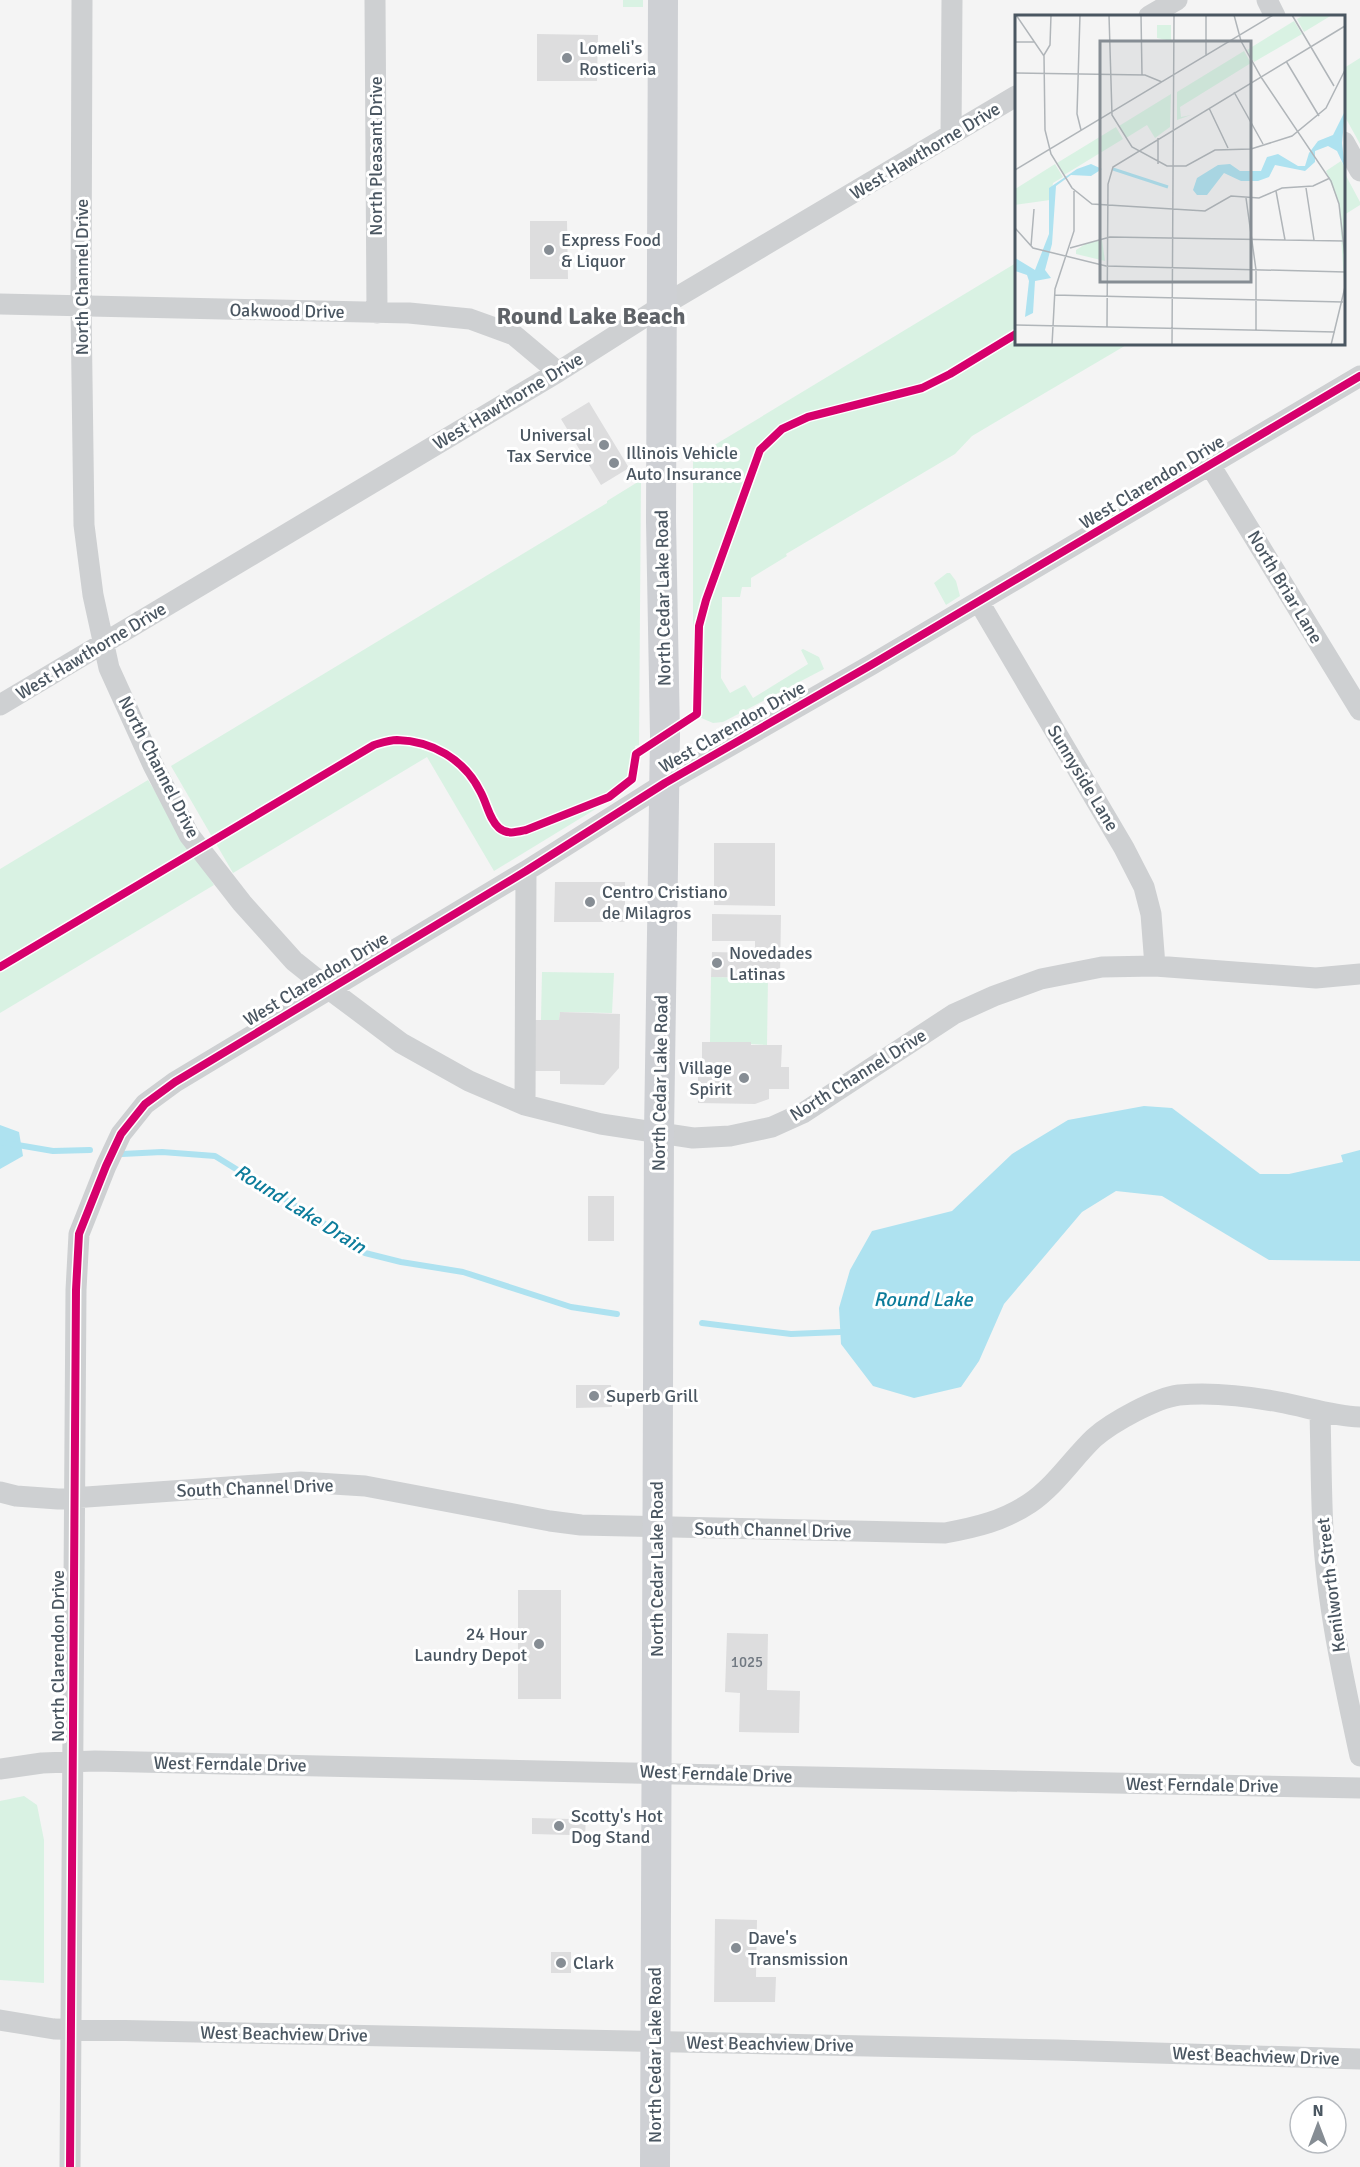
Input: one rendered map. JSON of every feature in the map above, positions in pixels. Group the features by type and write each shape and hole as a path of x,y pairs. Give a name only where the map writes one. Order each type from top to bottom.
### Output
{"main road":[{"name":"North Cedar Lake Road","path":"655,2167 659,1133 665,783 661,521 663,0"}],"street":[{"name":"North Channel Drive","path":"82,0 81,306 84,525 93,595 110,668 153,765 189,835 201,847 242,903 294,961 329,989 401,1043 469,1081 525,1105 601,1124 693,1138 730,1136 771,1127 803,1113 954,1014 1041,979 1102,967 1155,966 1317,978 1360,974"},
{"name":"North Pleasant Drive","path":"375,0 377,313"},
{"path":"951,135 952,0"},
{"path":"1151,15 1177,0"},
{"path":"1267,0 1274,15"},
{"name":"West Hawthorne Drive","path":"0,705 558,372 662,306 1015,97"},
{"path":"1345,144 1360,171"},
{"name":"Oakwood Drive","path":"0,304 409,313 470,319 514,334 558,372"},
{"name":"West Clarendon Drive","path":"112,1152 121,1134 145,1104 175,1082 526,871 665,783 979,602 1360,376"},
{"name":"North Briar Lane","path":"1210,465 1360,710"},
{"name":"Sunnyside Lane","path":"979,602 1124,848 1144,887 1151,914 1155,966"},
{"path":"525,1105 526,871"},
{"name":"North Clarendon Drive","path":"70,2167 76,1290 79,1234 112,1152"},
{"name":"South Channel Drive","path":"0,1492 16,1496 58,1499 301,1482 365,1485 581,1525 945,1533 988,1525 1030,1503 1058,1480 1095,1437 1137,1410 1177,1395 1226,1395 1280,1402 1340,1416 1360,1417"},
{"name":"Kenilworth Street","path":"1320,1412 1323,1531 1329,1589 1346,1691 1360,1756"},
{"name":"West Ferndale Drive","path":"0,1768 72,1762 656,1772 954,1782 1360,1788"},
{"name":"West Beachview Drive","path":"0,2020 54,2029 1360,2059"}],"green space":[{"path":"623,0 643,0 643,7 623,7"},
{"path":"1360,58 1360,144 1345,117 1345,67"},
{"path":"1345,174 1360,202 1360,205 1345,214"},
{"path":"1015,264 1015,345 1126,345 972,436 955,454 786,554 787,556 751,578 751,587 742,587 740,597 722,597 721,678 730,693 745,685 753,698 808,664 801,650 803,649 819,657 824,669 723,722 713,723 699,717 693,703 693,458"},
{"path":"641,480 639,745 635,746 634,769 628,782 594,810 494,871 427,757 233,873 171,766 607,503"},
{"path":"950,573 956,581 960,596 946,605 934,583"},
{"path":"148,780 214,885 0,1013 0,869"},
{"path":"542,972 614,973 612,1013 560,1012 559,1020 541,1020"},
{"path":"711,977 768,978 767,1045 710,1042"},
{"path":"24,1796 37,1805 44,1840 44,1983 0,1980 0,1801"}],"water":[{"name":"Round Lake","path":"1144,1106 1172,1108 1260,1174 1289,1174 1343,1162 1341,1155 1360,1150 1360,1261 1269,1260 1162,1196 1116,1191 1082,1212 1004,1304 979,1361 961,1387 914,1398 873,1386 841,1344 839,1308 850,1270 872,1231 952,1211 1012,1154 1068,1120"},
{"path":"0,1125 19,1132 23,1156 0,1169"}],"building":[{"name":"Lomeli's Rosticeria","path":"537,34 598,35 597,81 537,81"},
{"name":"Express Food & Liquor","path":"530,221 567,221 568,279 530,279"},
{"path":"589,402 629,468 601,485 561,419"},
{"path":"714,843 775,843 775,906 714,905"},
{"name":"Centro Cristiano de Milagros","path":"555,882 625,882 625,922 554,922"},
{"path":"712,914 781,915 780,978 711,977 712,952 755,953 755,941 712,941"},
{"path":"560,1012 620,1014 619,1068 604,1085 560,1084 560,1071 533,1071 535,1020 559,1020"},
{"name":"Village Spirit","path":"702,1042 751,1042 751,1045 782,1045 781,1067 789,1067 789,1089 769,1089 769,1099 755,1104 698,1103 698,1068 702,1068"},
{"path":"588,1196 614,1196 614,1241 588,1241"},
{"name":"Superb Grill","path":"576,1385 611,1385 612,1407 576,1408"},
{"name":"24 Hour Laundry Depot","path":"518,1590 561,1590 561,1699 518,1699"},
{"path":"727,1633 768,1634 767,1690 800,1691 799,1733 739,1732 740,1693 725,1692"},
{"name":"Scotty's Hot Dog Stand","path":"570,1815 586,1815 585,1839 570,1839 570,1835 532,1834 532,1818 570,1819"},
{"name":"Dave's Transmission","path":"715,1919 757,1920 756,1977 776,1977 775,2002 714,2002"},
{"name":"Clark","path":"551,1952 571,1952 571,1973 551,1973"}],"waterway":[{"name":"Round Lake Drain","path":"0,1142 53,1151 90,1150"},
{"name":"Round Lake Drain","path":"122,1154 162,1152 215,1156 333,1229 365,1253 401,1262 463,1272 571,1307 617,1314"},
{"name":"Round Lake Drain","path":"702,1323 791,1334 840,1332"}],"cycle path":[{"path":"0,967 374,745 391,740 422,744 456,761 473,780 490,816 505,832 526,830 609,797 632,779 636,754 697,714 699,626 706,600 760,450 782,429 808,417 922,388 950,374 1015,335"},
{"path":"70,2167 76,1290 79,1234 121,1134 145,1104 175,1082 526,871 665,783 871,665 1360,376"}],"place":[{"name":"Lomeli's Rosticeria","path":"567,58"},
{"name":"Express Food & Liquor","path":"549,250"},
{"name":"Universal Tax Service","path":"604,445"},
{"name":"Illinois Vehicle Auto Insurance","path":"614,463"},
{"name":"Centro Cristiano de Milagros","path":"590,902"},
{"name":"Novedades Latinas","path":"717,963"},
{"name":"Village Spirit","path":"744,1078"},
{"name":"Superb Grill","path":"594,1396"},
{"name":"24 Hour Laundry Depot","path":"539,1644"},
{"name":"Scotty's Hot Dog Stand","path":"559,1826"},
{"name":"Dave's Transmission","path":"736,1948"},
{"name":"Clark","path":"561,1963"}],"district":[{"name":"Round Lake Beach","path":"591,316"}]}
